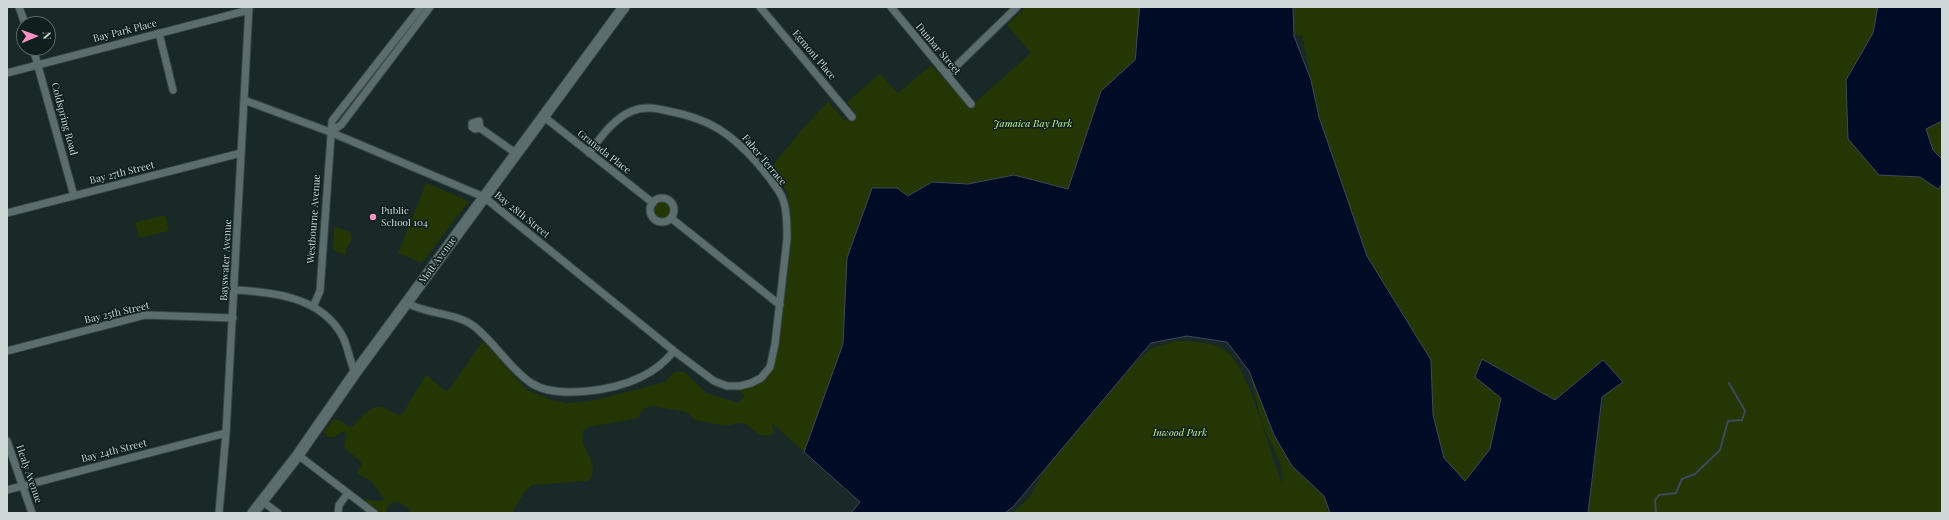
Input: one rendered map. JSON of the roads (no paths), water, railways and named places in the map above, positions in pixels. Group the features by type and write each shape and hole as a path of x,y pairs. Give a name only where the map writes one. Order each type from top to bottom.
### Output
{"street":[{"name":"Mott Avenue","path":"253,513 298,455 355,373 624,7"},
{"name":"Egmont Place","path":"760,7 852,117"},
{"path":"947,75 1017,7"},
{"name":"Bay Park Place","path":"7,73 249,8"},
{"name":"Bayswater Avenue","path":"219,513 226,433 233,318 249,8"},
{"name":"Westbourne Avenue","path":"313,307 321,287 330,132 332,121 424,8"},
{"name":"Dunbar Street","path":"894,8 971,104"},
{"path":"159,33 173,90"},
{"name":"Coldspring Road","path":"36,56 74,196"},
{"name":"Bay 28th Street","path":"244,100 330,132 484,197 674,351 714,381 735,387"},
{"name":"Faber Terrace","path":"589,153 617,120 624,115 643,108 688,114 715,125 727,133 747,152 768,176 783,199 787,223 787,239 774,350 768,370 756,380 735,387"},
{"name":"Granada Place","path":"543,116 653,203"},
{"path":"480,128 516,154"},
{"name":"Bay 27th Street","path":"7,213 242,153"},
{"path":"663,198 670,201 674,207 672,218 665,222 657,220 650,210 653,203 663,198"},
{"path":"672,218 780,304"},
{"path":"234,290 276,293 313,307 325,316 343,338 355,373"},
{"path":"407,303 418,310 462,320 475,327 512,366 531,383 553,391 574,392 624,383 640,378 657,368 674,351"},
{"name":"Bay 25th Street","path":"7,351 146,315 233,318"},
{"name":"Bay 24th Street","path":"7,490 226,433"},
{"name":"Healy Avenue","path":"7,441 32,513"},
{"path":"298,455 374,513"},
{"path":"338,513 339,505 348,493"},
{"path":"262,501 278,513"}],"water":[{"path":"1140,7 1293,7 1294,36 1311,80 1319,117 1367,256 1431,360 1433,415 1444,458 1465,481 1490,449 1501,398 1475,377 1482,359 1555,400 1603,360 1623,382 1602,397 1588,513 1330,513 1324,496 1292,466 1274,435 1249,371 1227,342 1187,336 1151,343 1013,507 1005,513 851,513 860,502 804,452 843,344 847,258 872,188 897,188 908,196 932,182 968,184 1014,175 1068,189 1101,91 1135,60"},
{"path":"1878,7 1942,7 1942,121 1926,129 1933,150 1942,159 1942,184 1938,189 1920,177 1879,175 1848,139 1846,80 1873,33"}],"waterway":[{"path":"1656,513 1655,500 1659,495 1676,493 1682,479 1695,474 1720,450 1728,421 1742,420 1745,411 1729,383"}],"place":[{"name":"Public School 104","path":"373,217"}],"park label":[{"name":"Jamaica Bay Park","path":"1033,124"},
{"name":"Inwood Park","path":"1180,433"}]}
